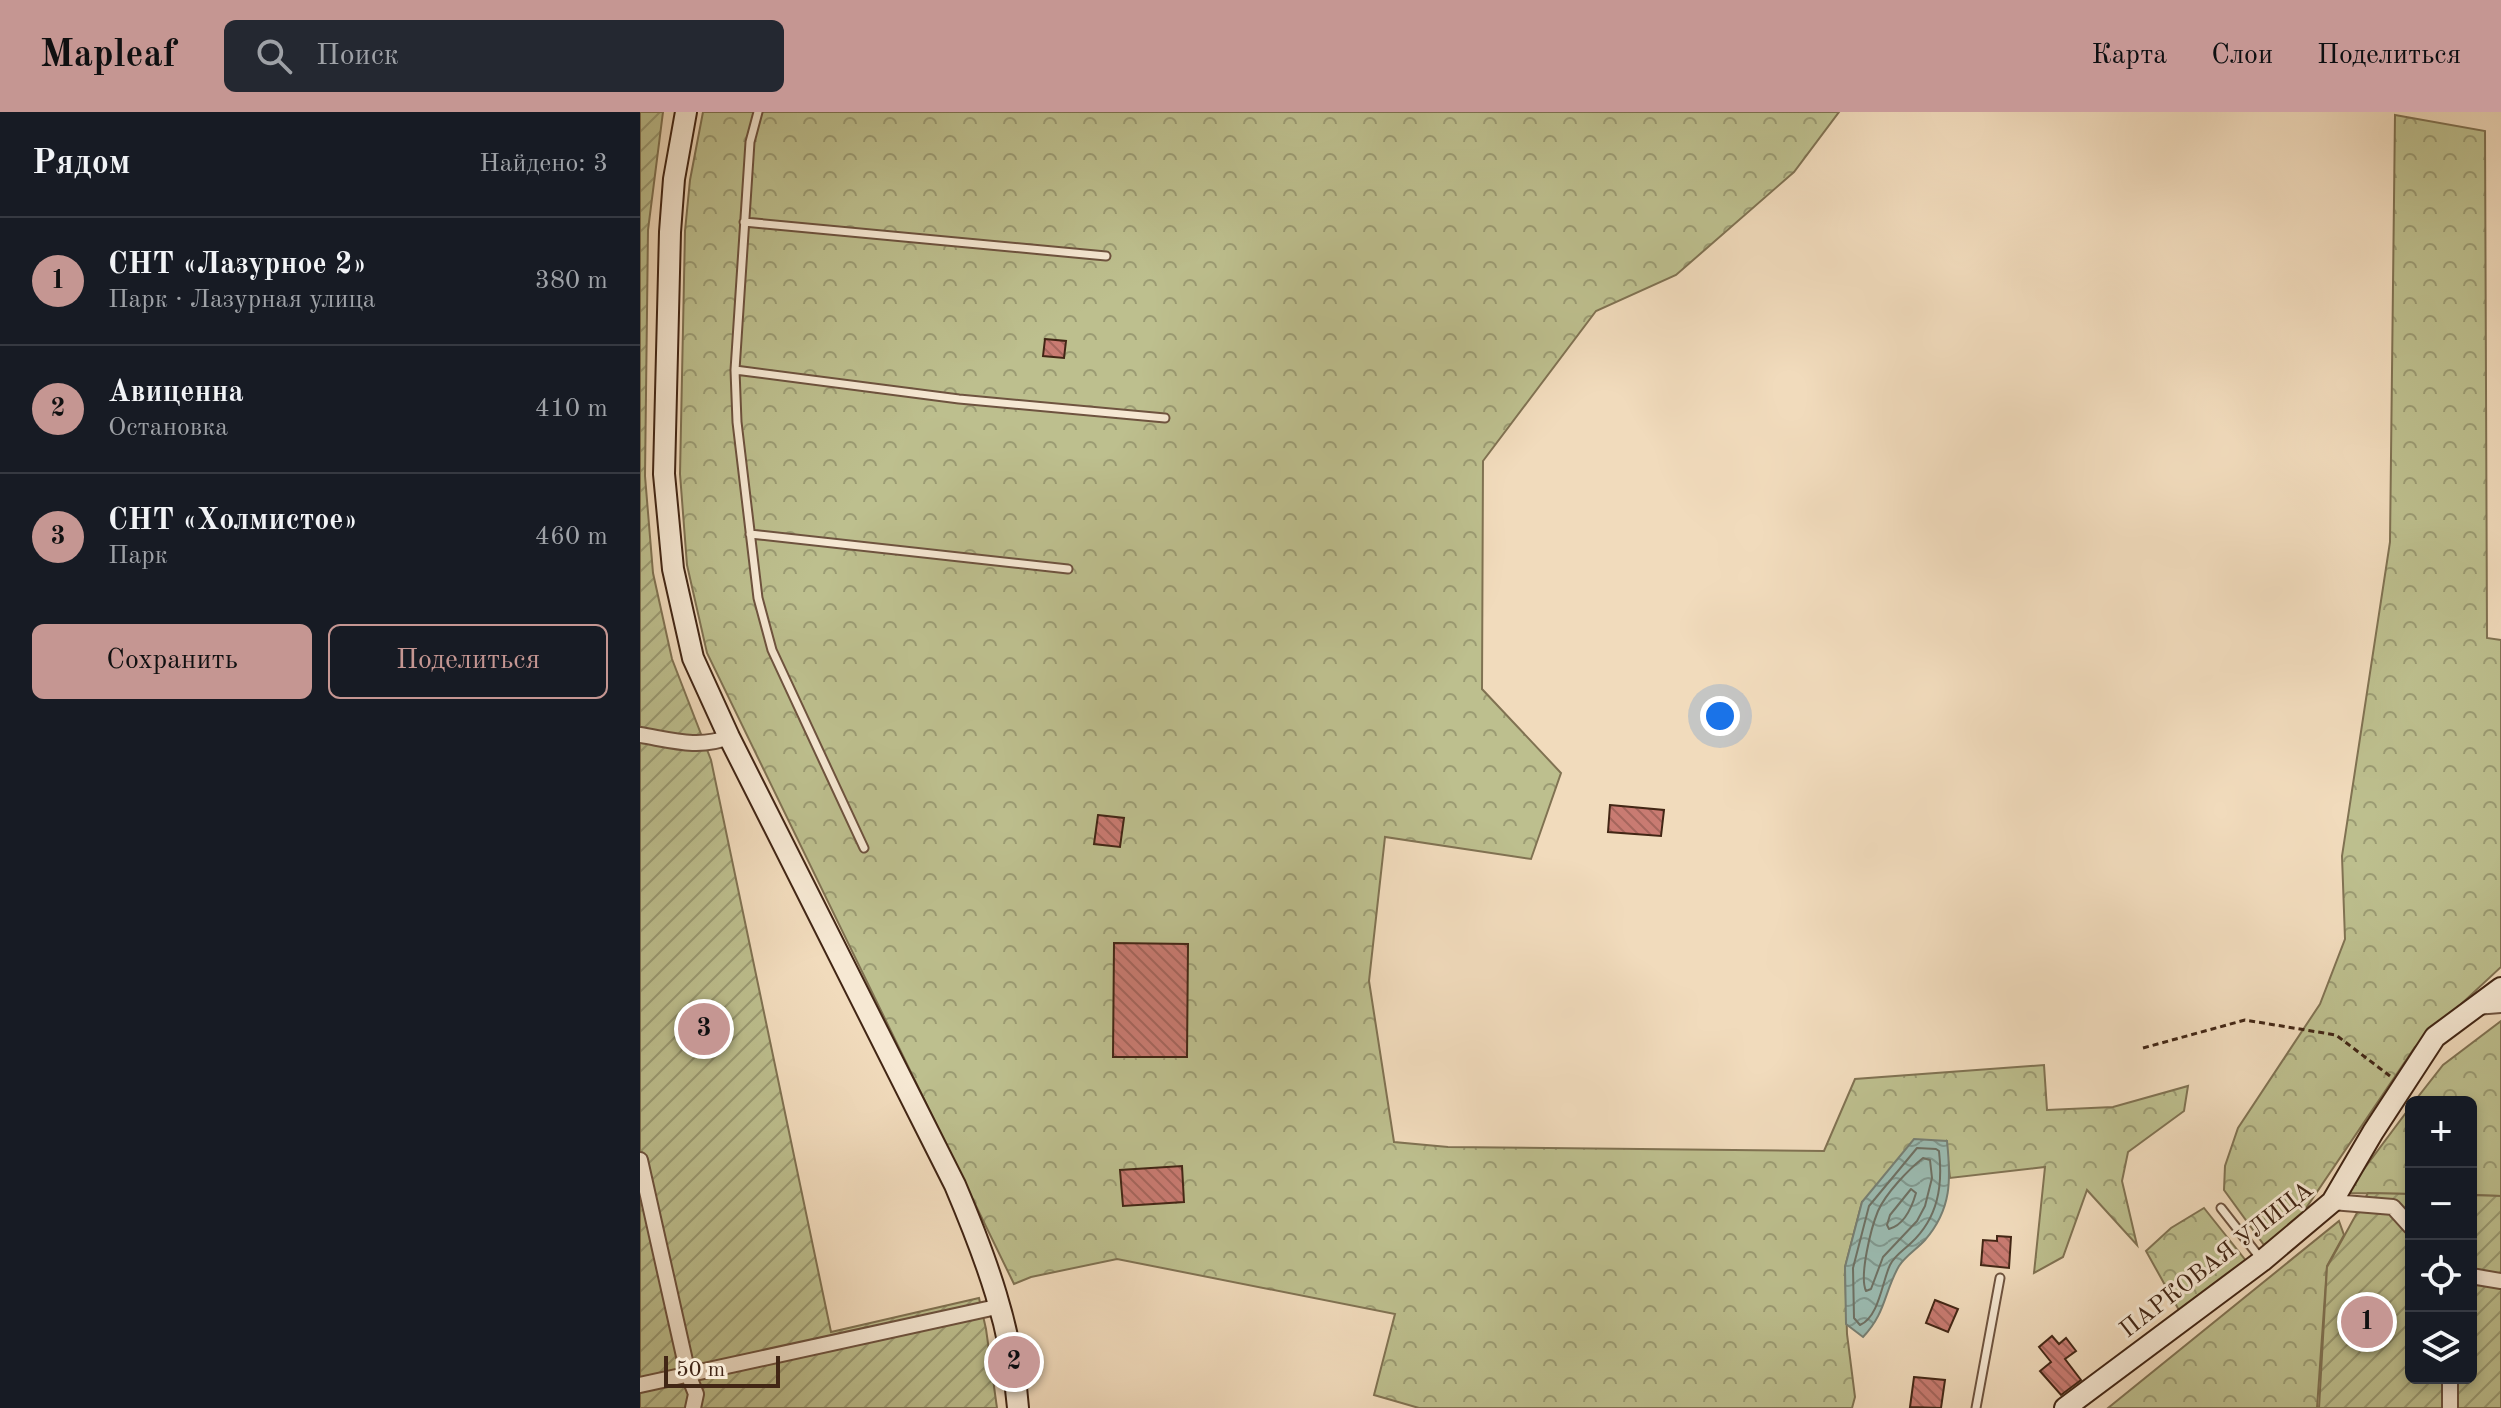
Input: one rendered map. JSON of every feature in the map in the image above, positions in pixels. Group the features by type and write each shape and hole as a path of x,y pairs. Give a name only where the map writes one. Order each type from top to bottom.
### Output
{"main road":[{"path":"686,112 674,179 670,232 664,474 673,569 693,658 729,737 955,1185 981,1246 1001,1306 1015,1373 1018,1408"},
{"name":"ПАРКОВАЯ УЛИЦА","path":"2065,1408 2262,1261 2332,1202 2435,1037 2501,988"}],"street":[{"path":"640,735 697,745 729,737"},
{"path":"2476,1007 2501,1005"},
{"path":"640,1160 688,1374 696,1394 693,1408"},
{"path":"2332,1202 2393,1207 2405,1220"},
{"path":"2477,1277 2501,1281"},
{"path":"640,1385 1001,1306"},
{"path":"2450,1384 2450,1408"}],"lane":[{"path":"758,112 750,142 735,370 737,422 758,598 772,650 864,848"},
{"path":"744,222 1106,256"},
{"path":"735,370 959,399 1165,418"},
{"path":"750,534 1068,569"},
{"path":"2221,1208 2262,1261"},
{"path":"1976,1408 2000,1278"}],"path":[{"path":"2143,1048 2245,1020 2336,1035 2403,1086"}],"green space":[{"path":"640,112 663,112 648,230 645,476 653,573 672,659 711,760 831,1332 979,1298 997,1408 640,1408"},
{"path":"703,112 1839,112 1794,172 1676,275 1596,311 1483,461 1482,689 1561,773 1531,859 1385,837 1369,981 1394,1142 1448,1147 1824,1151 1855,1079 2044,1065 2047,1110 2113,1107 2188,1086 2184,1111 2128,1152 2122,1181 2137,1245 2087,1190 2063,1257 2034,1273 2045,1167 1950,1178 1946,1141 1862,1202 1845,1267 1847,1334 1855,1397 1852,1408 1419,1408 1374,1395 1395,1314 1117,1259 1031,1277 1014,1284 707,653 687,565 680,474 685,231 690,180"},
{"path":"2395,115 2485,131 2487,638 2501,640 2501,967 2415,1047 2298,1220 2264,1245 2224,1190 2225,1166 2238,1128 2320,1004 2345,939 2342,856 2390,542"},
{"path":"2501,1021 2501,1196 2477,1195 2477,1096 2419,1096 2443,1065"},
{"path":"2405,1114 2405,1194 2346,1193"},
{"path":"2368,1193 2405,1194 2405,1384 2477,1384 2477,1195 2501,1196 2501,1408 2319,1408 2327,1267"},
{"path":"2204,1208 2247,1262 2180,1312 2146,1251 2171,1228"},
{"path":"2339,1221 2344,1235 2327,1266 2317,1408 2108,1408"}],"water":[{"path":"1914,1139 1947,1141 1949,1181 1945,1205 1925,1240 1899,1266 1881,1311 1863,1337 1846,1324 1845,1267 1862,1202"}],"building":[{"path":"1045,339 1066,341 1064,358 1043,356"},
{"path":"1610,805 1664,810 1661,836 1608,832"},
{"path":"1098,815 1124,818 1120,847 1094,844"},
{"path":"1114,943 1188,944 1187,1057 1113,1057"},
{"path":"1182,1166 1184,1202 1123,1206 1120,1170"},
{"path":"1997,1236 2011,1237 2009,1268 1981,1265 1983,1240 1997,1241"},
{"path":"1935,1300 1958,1309 1948,1332 1926,1323"},
{"path":"2052,1336 2059,1344 2066,1338 2076,1351 2065,1359 2081,1380 2061,1395 2040,1371 2051,1362 2039,1347"},
{"path":"1914,1377 1945,1380 1941,1408 1910,1407"}],"place":[{"name":"СНТ «Холмистое»","path":"704,1029"},
{"name":"СНТ «Лазурное 2»","path":"2367,1322"},
{"name":"Авиценна","path":"1014,1362"}]}
